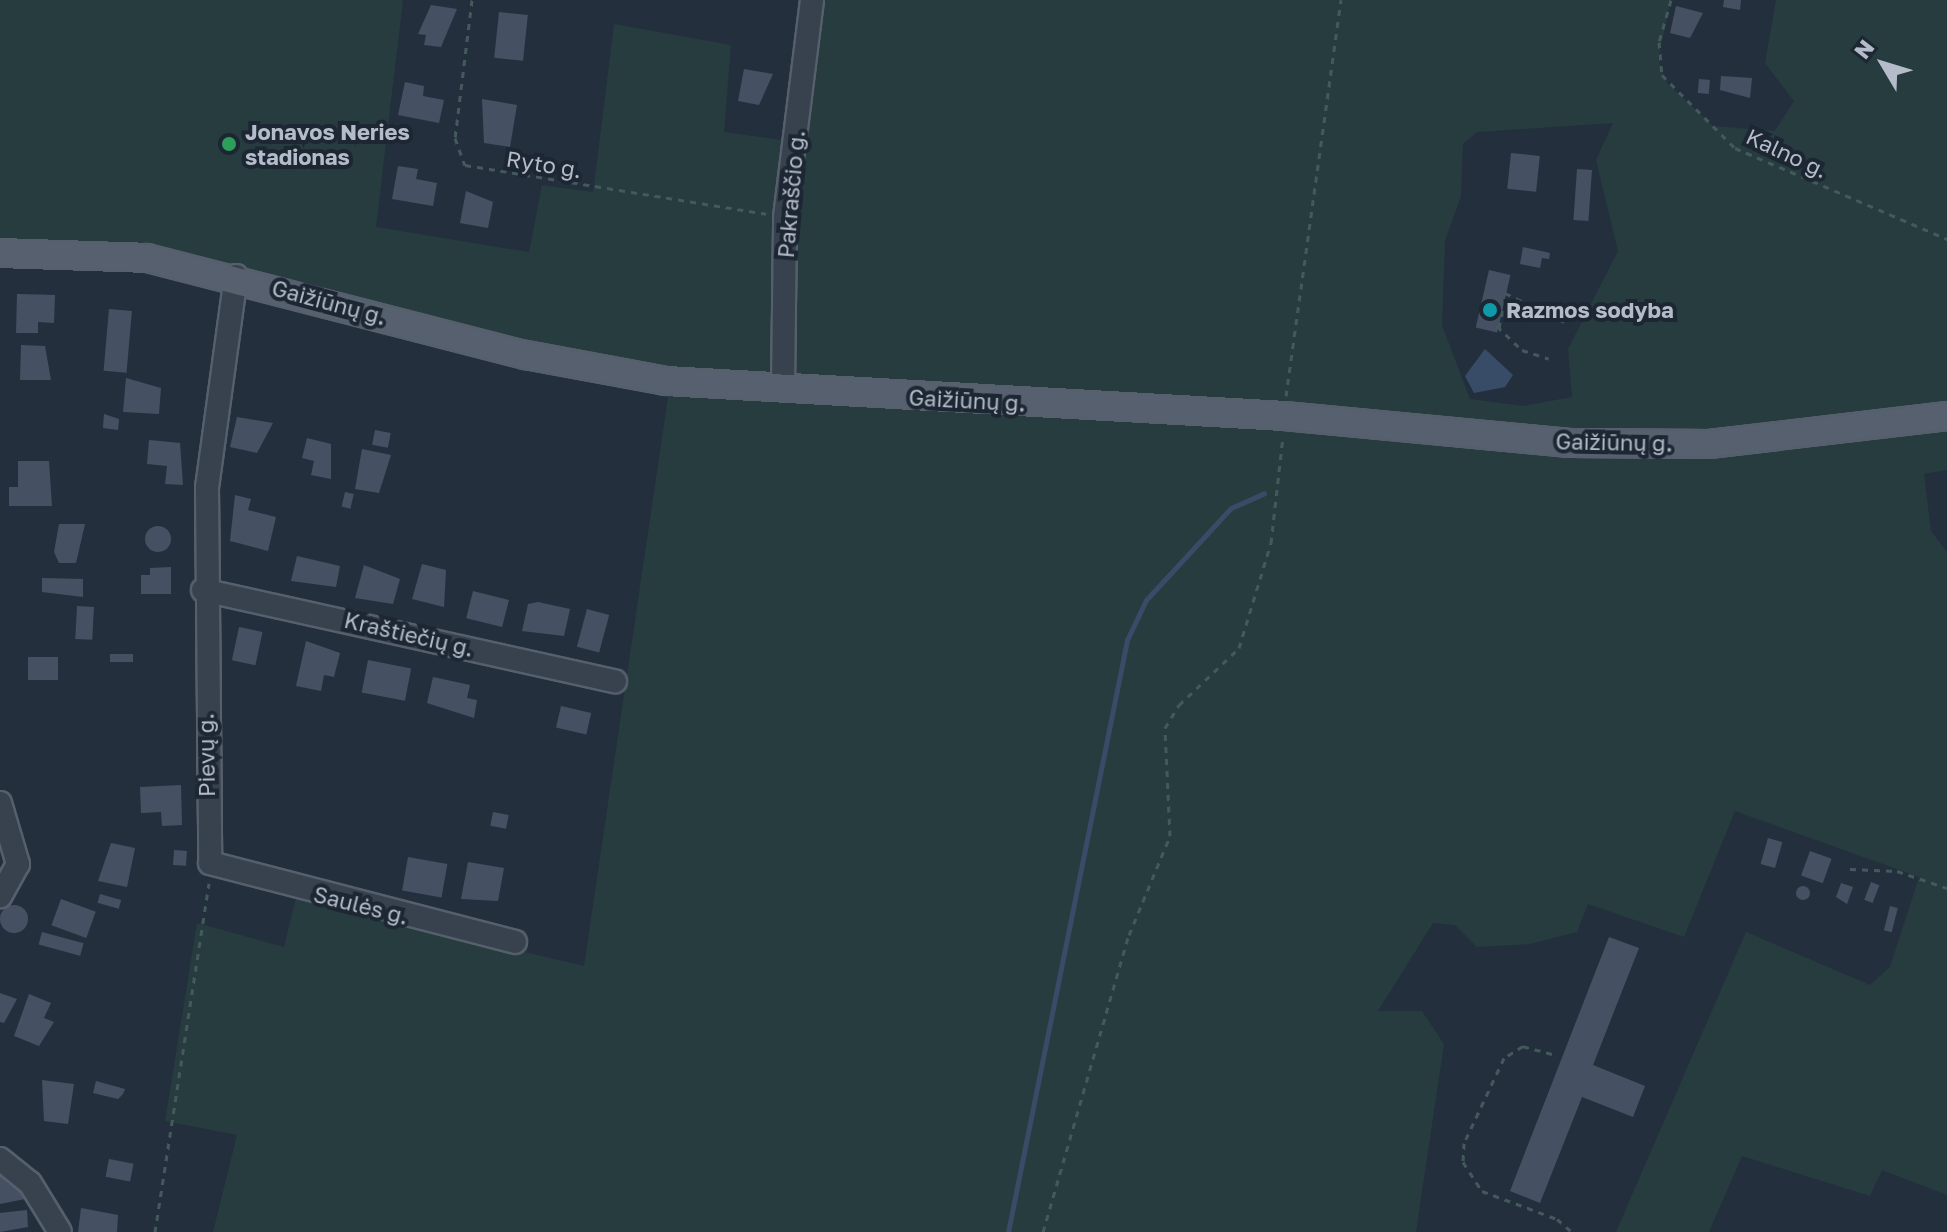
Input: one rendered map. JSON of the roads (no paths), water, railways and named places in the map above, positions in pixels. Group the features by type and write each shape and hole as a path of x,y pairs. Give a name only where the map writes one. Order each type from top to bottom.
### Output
{"main road":[{"name":"Gaižiūnų g.","path":"0,253 147,258 236,276 526,355 666,381 1284,416 1570,443 1709,444 1947,416"}],"street":[{"name":"Pakraščio g.","path":"783,389 785,217 812,0"},
{"name":"Pievų g.","path":"210,863 203,590 207,487 236,276"},
{"name":"Kraštiečių g.","path":"203,590 615,681"},
{"path":"0,803 18,864 0,896"},
{"name":"Saulės g.","path":"210,863 515,942"},
{"path":"0,1159 30,1183 60,1232"}],"water":[{"path":"1485,349 1513,375 1505,387 1474,393 1465,376"}],"waterway":[{"path":"1008,1232 1127,640 1146,600 1231,508 1264,493"}],"place":[{"name":"Jonavos Neries stadionas","path":"229,144"},
{"name":"Razmos sodyba","path":"1490,310"}]}
